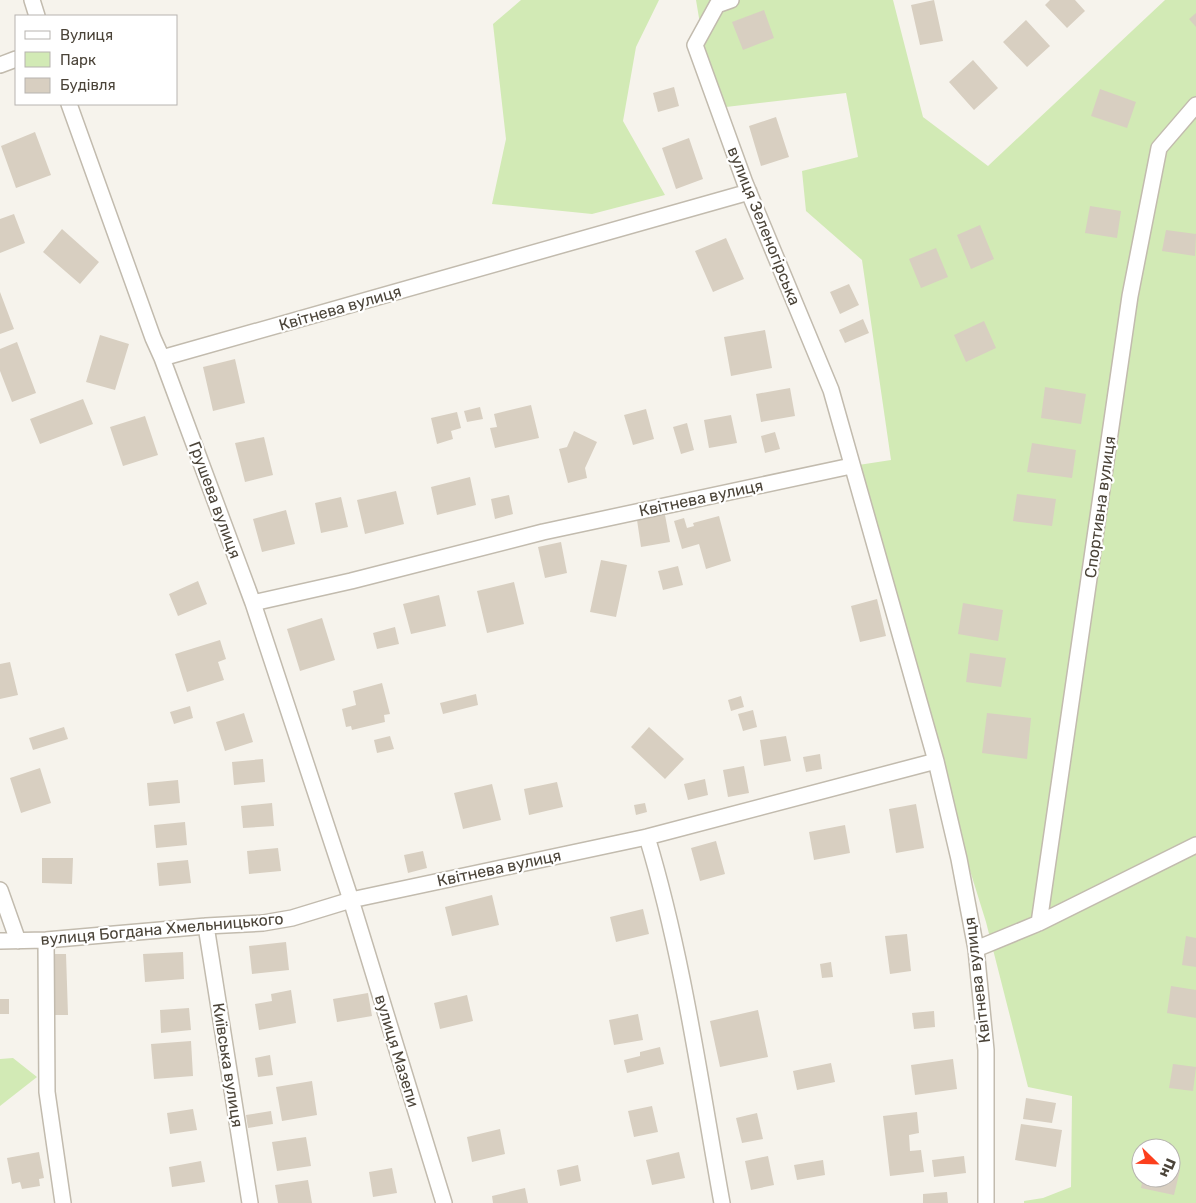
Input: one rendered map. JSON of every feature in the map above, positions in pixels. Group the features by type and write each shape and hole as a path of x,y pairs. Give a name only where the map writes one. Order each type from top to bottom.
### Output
{"street":[{"path":"32,0 37,15"},
{"name":"вулиця Зеленогірська","path":"731,0 717,5 695,45 749,192 831,390 852,466"},
{"path":"0,65 15,59"},
{"name":"Грушева вулиця","path":"69,105 153,338 252,603 351,900"},
{"name":"Спортивна вулиця","path":"1039,923 1132,287 1159,148 1196,105"},
{"name":"Квітнева вулиця","path":"162,358 749,192"},
{"name":"Квітнева вулиця","path":"252,603 351,581 543,532 852,466 936,761 960,859 976,949 986,1050 986,1203"},
{"name":"Квітнева вулиця","path":"351,900 647,837 936,761"},
{"path":"647,837 666,905 689,1019 722,1203"},
{"path":"976,949 1039,923 1196,845"},
{"path":"0,890 18,942"},
{"name":"вулиця Богдана Хмельницького","path":"0,941 18,942 263,923 292,918 351,900"},
{"name":"вулиця Мазепи","path":"351,900 444,1203"},
{"name":"Київська вулиця","path":"206,926 250,1203"},
{"path":"46,940 47,1092 63,1203"}],"green space":[{"path":"521,0 659,0 636,47 623,121 665,195 592,214 492,204 506,139 493,24"},
{"path":"696,0 893,0 923,117 988,166 1165,0 1196,0 1196,1203 1024,1203 1024,1201 1043,1198 1071,1187 1072,1096 1028,1087 986,922 936,761 852,466 891,460 862,260 806,211 802,171 858,157 846,93 709,109 705,54"},
{"path":"13,1058 37,1077 0,1106 0,1059"}],"building":[{"path":"934,0 943,41 920,45 911,5"},
{"path":"1050,0 1075,0 1085,11 1067,28 1045,5"},
{"path":"764,10 774,38 743,50 732,22"},
{"path":"1196,13 1196,27 1189,19"},
{"path":"1026,20 1050,46 1027,67 1003,42"},
{"path":"973,60 998,88 974,110 949,82"},
{"path":"674,87 679,106 658,112 653,93"},
{"path":"1100,89 1136,102 1127,128 1091,116"},
{"path":"776,117 789,157 761,166 749,126"},
{"path":"35,132 51,175 16,188 1,146"},
{"path":"689,138 703,179 676,189 662,148"},
{"path":"1090,206 1121,211 1117,238 1085,233"},
{"path":"14,214 25,243 0,253 0,219"},
{"path":"980,225 994,259 971,269 957,235"},
{"path":"62,229 99,262 80,284 43,252"},
{"path":"1166,230 1196,234 1195,256 1162,251"},
{"path":"726,238 744,279 713,292 695,251"},
{"path":"936,248 948,277 921,288 909,259"},
{"path":"849,284 859,305 840,314 830,292"},
{"path":"0,292 14,329 0,334"},
{"path":"863,319 869,333 845,343 839,330"},
{"path":"984,321 996,348 966,362 954,335"},
{"path":"765,330 772,368 731,376 724,337"},
{"path":"100,335 129,344 115,390 86,382"},
{"path":"17,342 36,393 12,402 0,371 0,349"},
{"path":"235,359 245,403 213,411 203,367"},
{"path":"1045,387 1086,394 1081,424 1041,418"},
{"path":"790,388 795,416 761,422 756,394"},
{"path":"83,399 93,424 40,444 30,419"},
{"path":"531,405 539,438 495,448 490,428 497,427 494,414"},
{"path":"480,407 483,419 467,422 464,411"},
{"path":"646,409 654,439 633,445 624,415"},
{"path":"457,412 461,428 451,431 453,439 437,444 431,418"},
{"path":"731,415 737,443 709,448 704,420"},
{"path":"145,416 158,455 123,466 110,427"},
{"path":"687,423 694,450 681,454 673,427"},
{"path":"574,431 597,442 585,468 587,478 568,483 559,449 567,447"},
{"path":"775,432 780,449 765,453 761,436"},
{"path":"264,437 273,475 245,482 235,443"},
{"path":"1032,443 1076,450 1072,478 1027,472"},
{"path":"470,477 476,505 437,515 431,487"},
{"path":"396,491 404,524 365,534 357,500"},
{"path":"1017,494 1056,499 1052,526 1013,521"},
{"path":"509,495 513,514 495,519 491,499"},
{"path":"341,497 348,527 321,533 315,503"},
{"path":"286,510 295,544 262,552 253,519"},
{"path":"665,515 670,542 641,547 637,520"},
{"path":"719,516 731,561 706,569 699,544 682,549 674,521 684,518 687,528 694,526 693,523"},
{"path":"561,542 567,573 545,578 538,547"},
{"path":"601,560 627,565 616,617 590,612"},
{"path":"678,566 683,585 663,590 658,571"},
{"path":"198,581 207,604 178,616 169,594"},
{"path":"514,582 524,624 487,633 477,591"},
{"path":"439,595 446,626 411,634 403,604"},
{"path":"877,599 886,636 860,642 851,606"},
{"path":"963,603 1003,610 998,641 958,634"},
{"path":"322,618 335,660 300,671 287,629"},
{"path":"395,627 399,644 377,649 373,633"},
{"path":"220,640 226,659 218,662 224,680 187,692 175,654"},
{"path":"970,653 1006,658 1001,687 966,682"},
{"path":"10,662 18,695 0,699 0,664"},
{"path":"382,683 390,714 384,715 385,722 352,730 351,726 346,727 342,709 356,705 353,691"},
{"path":"476,694 478,705 443,714 440,703"},
{"path":"741,696 744,707 731,711 728,700"},
{"path":"190,706 193,718 174,724 170,712"},
{"path":"753,710 757,727 743,731 738,714"},
{"path":"244,713 253,742 225,751 216,722"},
{"path":"987,713 1031,718 1027,759 982,753"},
{"path":"64,727 68,739 33,750 29,738"},
{"path":"649,727 684,759 665,779 631,747"},
{"path":"390,736 394,749 377,753 374,740"},
{"path":"786,736 791,761 764,766 760,740"},
{"path":"820,754 822,769 806,772 803,757"},
{"path":"263,759 265,782 234,785 232,762"},
{"path":"744,766 749,793 728,797 723,770"},
{"path":"40,768 51,803 21,813 10,778"},
{"path":"705,779 708,795 688,800 684,784"},
{"path":"178,780 180,803 149,806 147,783"},
{"path":"557,782 563,807 529,815 524,789"},
{"path":"492,784 501,820 463,829 454,793"},
{"path":"272,803 274,826 243,828 241,806"},
{"path":"645,803 647,812 636,815 634,805"},
{"path":"916,804 924,848 896,853 889,809"},
{"path":"185,822 187,845 156,848 154,825"},
{"path":"845,825 850,853 814,860 809,832"},
{"path":"716,841 725,874 700,881 691,848"},
{"path":"278,848 281,871 249,874 247,851"},
{"path":"423,851 427,868 408,873 404,855"},
{"path":"42,858 73,858 72,884 42,883"},
{"path":"188,860 191,883 159,886 157,863"},
{"path":"492,895 499,925 452,936 445,907"},
{"path":"643,909 649,934 616,942 610,917"},
{"path":"907,934 911,971 890,974 885,936"},
{"path":"1186,936 1196,938 1196,967 1182,965"},
{"path":"286,942 289,970 252,974 249,946"},
{"path":"183,952 184,979 145,982 143,954"},
{"path":"53,954 66,954 68,1015 55,1015"},
{"path":"831,962 833,977 822,978 820,964"},
{"path":"1171,986 1196,990 1196,1018 1167,1013"},
{"path":"291,990 296,1023 259,1030 255,1004 272,1001 271,994"},
{"path":"368,993 372,1016 337,1022 333,999"},
{"path":"467,995 473,1021 440,1029 434,1003"},
{"path":"0,999 9,999 9,1014 0,1014"},
{"path":"189,1008 191,1030 161,1033 160,1010"},
{"path":"758,1010 768,1057 720,1067 710,1021"},
{"path":"934,1011 935,1027 914,1029 912,1013"},
{"path":"638,1014 643,1040 614,1045 609,1020"},
{"path":"191,1041 193,1076 154,1079 151,1044"},
{"path":"660,1047 664,1064 627,1073 624,1060 640,1056 640,1052"},
{"path":"270,1055 273,1075 258,1077 255,1058"},
{"path":"953,1059 957,1089 915,1095 911,1065"},
{"path":"831,1063 835,1082 797,1090 793,1071"},
{"path":"1173,1064 1196,1067 1193,1091 1169,1088"},
{"path":"312,1081 317,1115 282,1121 276,1087"},
{"path":"1026,1098 1056,1103 1052,1123 1023,1119"},
{"path":"652,1106 658,1132 634,1137 628,1111"},
{"path":"193,1109 197,1130 170,1134 167,1113"},
{"path":"271,1111 273,1124 248,1128 246,1115"},
{"path":"917,1112 919,1133 909,1135 910,1151 921,1150 924,1172 890,1176 883,1116"},
{"path":"757,1113 763,1139 742,1143 736,1118"},
{"path":"1021,1124 1062,1130 1056,1167 1015,1160"},
{"path":"500,1129 505,1154 472,1162 467,1137"},
{"path":"306,1137 311,1166 277,1171 272,1142"},
{"path":"39,1152 44,1178 39,1179 40,1186 22,1189 20,1182 12,1184 7,1158"},
{"path":"679,1152 685,1178 652,1185 646,1160"},
{"path":"768,1156 774,1185 751,1190 745,1161"},
{"path":"964,1156 966,1173 934,1177 932,1160"},
{"path":"823,1160 825,1175 797,1180 794,1165"},
{"path":"201,1161 205,1182 172,1187 169,1167"},
{"path":"578,1165 581,1181 560,1186 557,1170"},
{"path":"392,1168 397,1193 373,1197 369,1172"},
{"path":"308,1180 312,1203 278,1203 275,1185"},
{"path":"525,1188 528,1203 493,1203 492,1196"},
{"path":"1141,1188 1176,1188 1174,1195"},
{"path":"947,1192 948,1203 923,1203 923,1194"}]}
